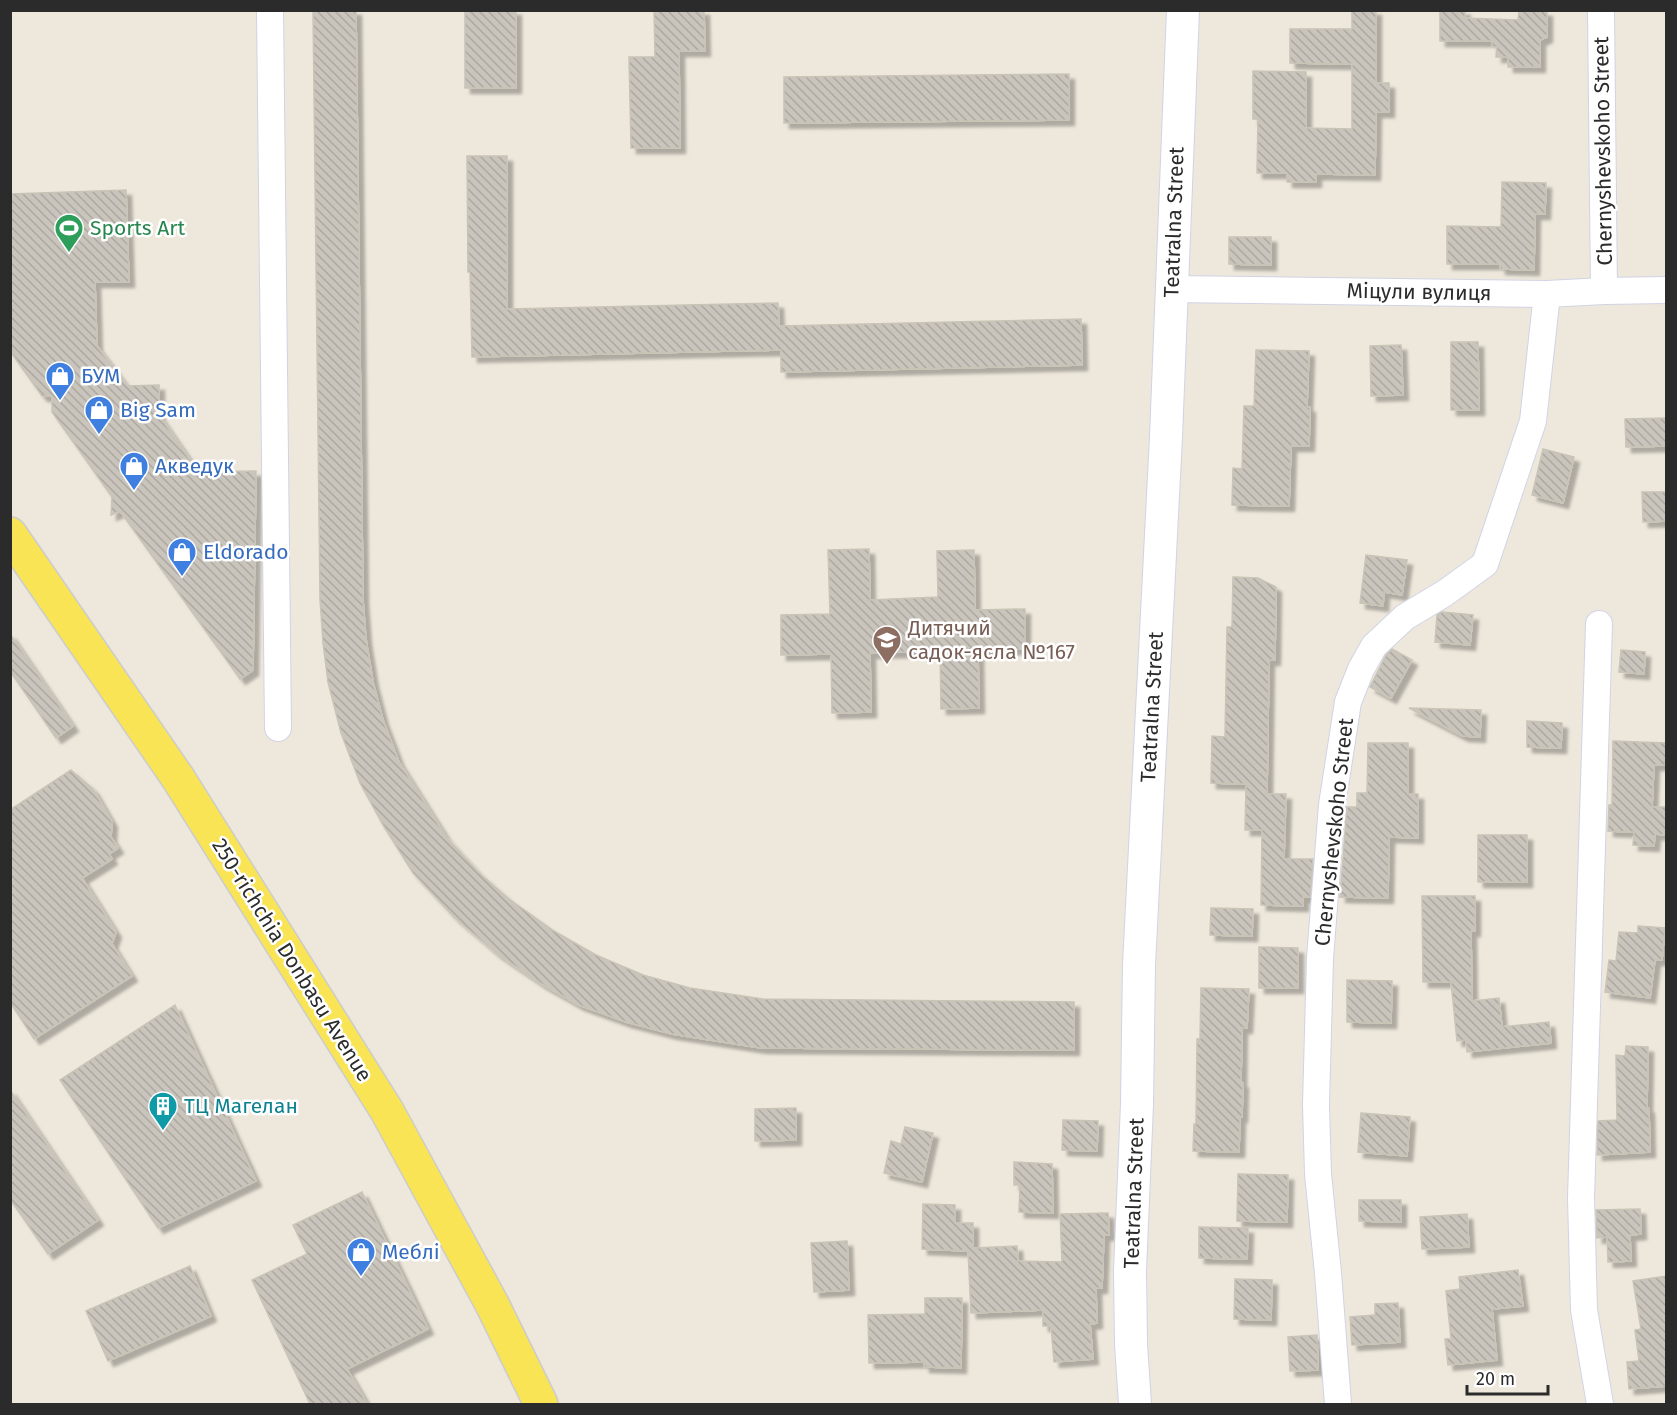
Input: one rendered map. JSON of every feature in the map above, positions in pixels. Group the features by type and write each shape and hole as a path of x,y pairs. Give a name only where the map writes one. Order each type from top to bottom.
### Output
{"main road":[{"name":"250-richchia Donbasu Avenue","path":"10,534 178,778 387,1111 492,1304 541,1404"}],"street":[{"path":"270,10 279,728"},
{"name":"Teatralna Street","path":"1135,1404 1130,1271 1137,1104 1139,965 1172,289 1183,10"},
{"name":"Chernyshevskoho Street","path":"1601,10 1604,291"},
{"name":"Міцули вулиця","path":"1172,289 1547,294 1666,290"},
{"name":"Chernyshevskoho Street","path":"1338,1404 1329,1285 1317,1174 1317,1094 1320,958 1331,817 1348,702 1361,669 1374,646 1405,617 1445,593 1485,564 1533,421 1547,294"},
{"path":"1599,624 1581,1198 1584,1310 1600,1404"}],"building":[{"path":"313,10 356,10 363,600 366,639 373,682 383,720 399,762 446,837 478,872 509,899 554,931 596,955 643,975 690,988 763,999 1074,1002 1074,1050 761,1048 672,1034 626,1022 579,1005 542,984 496,953 454,917 413,873 360,783 341,733 328,682 323,643 320,599"},
{"path":"465,10 516,10 516,88 465,88"},
{"path":"654,10 704,10 705,51 679,51 680,148 631,148 629,57 655,57"},
{"path":"1352,10 1376,10 1376,83 1389,83 1389,112 1376,112 1375,175 1316,174 1316,182 1287,182 1287,173 1257,173 1258,119 1253,119 1253,71 1306,72 1306,128 1352,129 1352,64 1290,63 1290,29 1352,29"},
{"path":"1440,10 1465,10 1465,18 1518,20 1519,11 1547,11 1547,37 1540,40 1540,67 1508,67 1508,57 1496,57 1497,47 1492,47 1492,41 1440,41"},
{"path":"1069,74 1069,120 784,123 784,77"},
{"path":"467,156 507,156 507,309 778,303 779,326 1081,319 1082,365 781,372 781,350 472,357 470,272 468,272"},
{"path":"1502,182 1546,183 1545,214 1535,214 1534,270 1500,269 1500,264 1447,264 1447,226 1501,227"},
{"path":"126,190 129,282 95,282 97,346 127,386 159,385 159,415 198,472 256,471 253,670 240,679 120,511 111,515 112,497 52,412 52,396 42,396 10,351 10,194"},
{"path":"1229,237 1271,237 1271,265 1229,264"},
{"path":"1451,342 1478,342 1479,410 1451,410"},
{"path":"1401,345 1403,395 1371,396 1370,346"},
{"path":"1256,350 1309,351 1307,407 1310,407 1309,446 1291,446 1289,506 1232,505 1233,468 1242,469 1244,406 1254,406"},
{"path":"1666,418 1666,446 1626,447 1625,419"},
{"path":"1543,449 1574,457 1563,503 1532,495"},
{"path":"1642,492 1666,492 1666,521 1643,522"},
{"path":"869,549 870,600 938,597 937,551 974,550 975,610 1025,609 1025,649 978,650 979,708 941,709 940,651 870,653 871,712 832,713 831,654 781,655 781,615 830,614 828,550"},
{"path":"1366,555 1407,560 1402,595 1384,592 1383,606 1360,603"},
{"path":"1233,577 1258,578 1276,587 1275,660 1269,660 1267,794 1286,794 1284,859 1313,859 1310,897 1303,897 1303,906 1261,905 1262,830 1245,830 1246,784 1211,783 1212,736 1225,737 1227,627 1232,627"},
{"path":"1442,612 1473,615 1470,645 1435,642 1437,615"},
{"path":"10,634 73,726 56,738 10,671"},
{"path":"1392,649 1412,660 1391,698 1370,687 1386,655"},
{"path":"1621,650 1645,652 1644,674 1619,672"},
{"path":"1409,708 1481,710 1480,737 1463,736"},
{"path":"1527,721 1562,723 1561,748 1527,747"},
{"path":"1613,741 1666,743 1666,765 1654,765 1652,807 1666,807 1666,835 1655,834 1654,846 1633,845 1634,832 1608,831 1609,805 1612,805"},
{"path":"1368,743 1408,743 1408,794 1418,794 1418,838 1389,837 1388,898 1340,897 1347,807 1357,807 1357,793 1367,793"},
{"path":"71,770 93,789 112,822 111,837 118,848 109,854 112,859 82,878 116,932 112,944 132,976 34,1039 10,1002 10,810"},
{"path":"1478,835 1527,835 1527,882 1478,882"},
{"path":"1422,896 1475,896 1475,931 1471,931 1472,1001 1499,998 1502,1027 1549,1022 1551,1043 1467,1052 1466,1040 1457,1041 1451,982 1423,982"},
{"path":"1211,908 1253,909 1252,936 1210,935"},
{"path":"1638,926 1665,928 1662,960 1655,960 1650,998 1605,992 1609,960 1616,961 1619,932 1638,933"},
{"path":"1259,947 1298,948 1298,988 1259,988"},
{"path":"1347,980 1392,981 1391,1023 1347,1022"},
{"path":"1201,988 1249,989 1247,1028 1242,1028 1241,1082 1243,1083 1239,1152 1193,1151"},
{"name":"ТЦ Магелан","path":"175,1005 256,1181 158,1228 60,1080"},
{"path":"1626,1046 1648,1047 1647,1108 1649,1108 1650,1152 1597,1155 1598,1121 1617,1120 1616,1055 1625,1056"},
{"path":"10,1090 98,1220 48,1254 10,1199"},
{"path":"796,1108 796,1140 755,1141 755,1109"},
{"path":"1361,1113 1410,1117 1407,1156 1358,1152"},
{"path":"1063,1120 1098,1121 1097,1151 1062,1150"},
{"path":"905,1127 933,1133 922,1182 884,1173 891,1141 901,1144"},
{"path":"1014,1162 1052,1164 1053,1213 1019,1212 1020,1185 1014,1185"},
{"path":"1238,1174 1288,1175 1287,1222 1237,1221"},
{"path":"362,1192 428,1329 347,1369 367,1404 310,1404 252,1280 307,1254 293,1225"},
{"path":"1359,1200 1401,1200 1401,1222 1359,1221"},
{"path":"923,1204 955,1205 955,1223 973,1223 973,1248 1017,1246 1018,1261 1062,1262 1060,1214 1108,1213 1109,1235 1104,1235 1102,1288 1096,1288 1097,1323 1090,1324 1093,1359 1054,1362 1051,1326 1043,1326 1043,1310 971,1313 968,1251 922,1249"},
{"path":"1640,1209 1641,1234 1630,1235 1631,1261 1608,1262 1607,1237 1597,1238 1596,1210"},
{"path":"1467,1214 1469,1247 1422,1249 1420,1217"},
{"path":"1199,1227 1248,1228 1247,1259 1199,1258"},
{"path":"847,1241 849,1290 814,1292 811,1243"},
{"path":"190,1266 211,1316 108,1361 86,1311"},
{"path":"1518,1270 1523,1306 1492,1309 1497,1360 1448,1365 1445,1339 1451,1339 1446,1291 1460,1289 1459,1277"},
{"path":"1666,1276 1666,1386 1629,1389 1627,1362 1639,1361 1635,1330 1641,1329 1633,1281"},
{"path":"1235,1279 1272,1280 1271,1320 1234,1319"},
{"path":"925,1298 962,1298 961,1368 924,1367 924,1362 869,1363 868,1315 925,1314"},
{"path":"1398,1303 1400,1342 1352,1345 1350,1317 1375,1315 1375,1304"},
{"path":"1317,1335 1318,1370 1290,1371 1288,1337"}],"place":[{"name":"Sports Art","path":"69,254"},
{"name":"БУМ","path":"60,402"},
{"name":"Big Sam","path":"99,436"},
{"name":"Акведук","path":"134,492"},
{"name":"Eldorado","path":"182,578"},
{"name":"Дитячий садок-ясла №167","path":"887,666"},
{"name":"ТЦ Магелан","path":"163,1132"},
{"name":"Меблі","path":"361,1278"}]}
